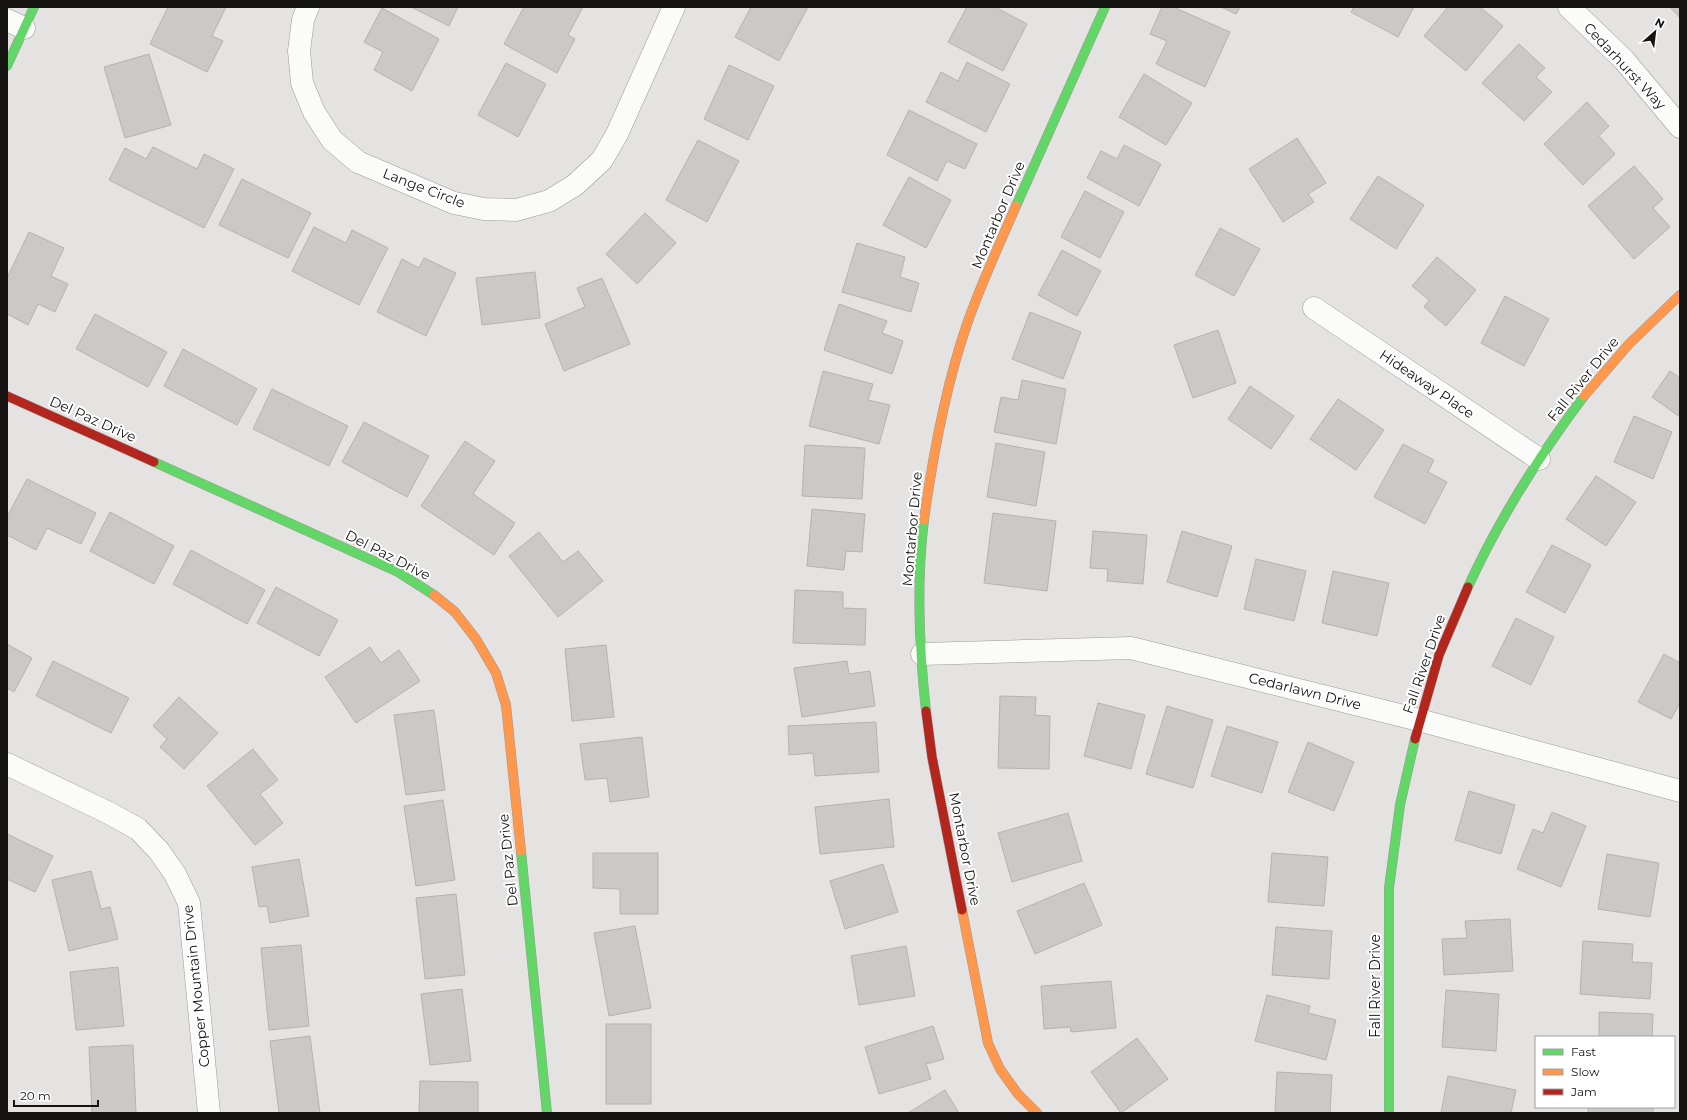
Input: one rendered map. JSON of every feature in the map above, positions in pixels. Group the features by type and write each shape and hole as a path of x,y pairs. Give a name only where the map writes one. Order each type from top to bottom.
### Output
{"street":[{"path":"7,66 15,24 34,7"},
{"name":"Lange Circle","path":"308,7 303,20 298,51 302,83 314,112 332,140 358,162 454,203 484,209 516,210 549,200 569,189 602,160 617,134 674,7"},
{"name":"Montarbor Drive","path":"1036,1113 1018,1094 1000,1069 988,1043 932,757 925,712 920,607 921,553 933,460 954,369 967,326 1002,238 1105,7"},
{"name":"Cedarhurst Way","path":"1569,7 1624,60 1680,126"},
{"name":"Fall River Drive","path":"1389,1113 1388,934 1390,879 1404,784 1419,720 1442,646 1467,586 1498,526 1539,459 1572,411 1612,362 1680,295"},
{"name":"Hideaway Place","path":"1314,308 1539,459"},
{"name":"Del Paz Drive","path":"7,396 398,572 428,590 455,612 472,634 496,673 506,705 547,1113"},
{"name":"Cedarlawn Drive","path":"922,654 1131,648 1419,720 1680,791"},
{"name":"Copper Mountain Drive","path":"7,764 110,813 138,829 159,851 175,874 189,903 209,1113"}],"building":[{"path":"168,7 226,7 212,36 223,41 207,72 150,44"},
{"path":"411,7 458,7 449,26"},
{"path":"524,7 583,7 568,35 575,39 557,73 504,44"},
{"path":"751,7 808,7 779,61 735,37"},
{"path":"967,7 995,7 1027,24 1003,71 948,42"},
{"path":"1162,7 1173,7 1230,32 1205,87 1156,64 1167,41 1150,34"},
{"path":"1221,7 1240,7 1236,14"},
{"path":"1354,7 1414,7 1398,37 1351,12"},
{"path":"1448,7 1480,7 1503,26 1466,71 1424,36"},
{"path":"1670,7 1680,7 1680,18"},
{"path":"382,8 439,39 412,91 374,70 383,52 364,42"},
{"path":"1519,44 1545,68 1536,77 1552,92 1524,121 1482,83"},
{"path":"149,54 171,125 125,138 104,67"},
{"path":"967,62 1010,84 986,132 926,102 941,72 958,81"},
{"path":"506,63 546,84 518,137 478,115"},
{"path":"729,65 774,86 748,140 704,119"},
{"path":"1144,74 1192,103 1166,145 1119,117"},
{"path":"1587,102 1609,126 1599,136 1615,154 1583,185 1544,144"},
{"path":"909,110 977,144 965,169 947,161 937,181 887,155"},
{"path":"1297,138 1326,183 1308,194 1314,202 1283,222 1249,169"},
{"path":"698,140 739,161 707,222 666,200"},
{"path":"1124,145 1161,164 1139,206 1087,178 1101,151 1117,159"},
{"path":"153,147 197,169 204,154 234,169 204,228 109,180 125,148 146,159"},
{"path":"1634,166 1663,199 1653,208 1670,227 1634,259 1588,206"},
{"path":"1378,176 1424,205 1396,249 1350,219"},
{"path":"909,177 951,200 926,248 883,225"},
{"path":"242,179 311,213 288,258 219,225"},
{"path":"1085,191 1124,212 1100,258 1061,237"},
{"path":"645,213 676,243 637,284 606,254"},
{"path":"314,227 346,243 352,230 388,248 359,305 292,271"},
{"path":"1220,228 1260,249 1234,296 1195,275"},
{"path":"29,232 64,248 51,276 68,284 55,312 38,304 28,325 7,314 7,278"},
{"path":"857,243 905,257 900,277 919,283 911,312 842,292"},
{"path":"1062,250 1101,271 1077,316 1038,295"},
{"path":"1437,257 1476,290 1446,326 1424,307 1429,300 1412,286"},
{"path":"424,258 456,273 426,336 377,312 402,259 419,268"},
{"path":"535,272 540,318 482,325 476,278"},
{"path":"602,278 630,344 564,371 545,324 585,307 577,288"},
{"path":"1505,296 1549,319 1524,366 1481,343"},
{"path":"839,304 887,321 882,333 903,341 892,374 824,350"},
{"path":"1030,312 1081,332 1063,379 1012,359"},
{"path":"95,314 167,352 148,387 76,349"},
{"path":"1218,330 1236,383 1193,398 1174,345"},
{"path":"183,349 257,389 237,425 164,386"},
{"path":"823,371 873,384 868,400 890,405 879,444 809,426"},
{"path":"1670,371 1680,378 1680,417 1652,397"},
{"path":"1022,380 1066,389 1056,444 994,432 1001,397 1018,400"},
{"path":"1250,386 1294,416 1271,449 1228,419"},
{"path":"272,389 348,426 329,466 253,429"},
{"path":"1338,399 1384,430 1356,470 1310,439"},
{"path":"1634,416 1672,432 1653,479 1614,462"},
{"path":"364,422 429,456 407,497 342,462"},
{"path":"465,441 495,461 473,494 515,523 494,555 421,506"},
{"path":"996,443 1045,452 1036,506 987,497"},
{"path":"1403,444 1434,460 1428,472 1447,482 1425,524 1374,497"},
{"path":"805,445 865,448 862,499 802,496"},
{"path":"1596,476 1636,502 1606,546 1566,519"},
{"path":"27,479 96,513 81,544 47,528 36,550 7,535 7,517"},
{"path":"812,509 865,514 862,552 846,551 844,570 807,566"},
{"path":"110,512 174,546 154,584 90,551"},
{"path":"993,513 1056,521 1047,591 984,583"},
{"path":"1093,531 1147,535 1143,584 1107,581 1108,569 1090,568"},
{"path":"1182,531 1232,546 1217,597 1167,582"},
{"path":"539,532 563,562 578,551 603,581 558,617 509,556"},
{"path":"1552,545 1591,565 1565,613 1526,592"},
{"path":"191,550 265,590 247,624 173,584"},
{"path":"1256,559 1306,571 1294,621 1244,609"},
{"path":"1333,571 1389,583 1377,636 1322,623"},
{"path":"276,587 338,620 319,656 257,623"},
{"path":"795,590 843,592 843,608 866,609 865,645 793,643"},
{"path":"1516,618 1554,637 1531,685 1492,666"},
{"path":"7,644 32,658 14,692 7,688"},
{"path":"606,645 614,717 572,721 565,649"},
{"path":"370,647 381,663 399,650 420,681 356,723 325,677"},
{"path":"1664,654 1680,663 1680,703 1671,719 1638,702"},
{"path":"53,661 129,698 111,733 36,696"},
{"path":"847,661 849,674 870,671 875,706 802,717 794,668"},
{"path":"1000,696 1036,697 1035,715 1050,716 1049,769 998,768"},
{"path":"179,697 218,733 184,769 160,747 167,739 153,726"},
{"path":"1098,703 1145,715 1131,769 1084,756"},
{"path":"1167,706 1213,720 1193,788 1146,774"},
{"path":"434,710 445,790 406,795 394,715"},
{"path":"876,722 879,772 815,776 813,753 789,755 788,726"},
{"path":"1227,726 1278,742 1262,793 1211,776"},
{"path":"642,737 649,797 610,802 607,778 585,780 580,744"},
{"path":"1308,742 1354,762 1334,811 1288,792"},
{"path":"253,749 278,780 260,794 283,823 255,845 207,786"},
{"path":"1469,791 1515,805 1501,854 1455,840"},
{"path":"889,799 894,847 820,854 815,807"},
{"path":"443,800 455,880 416,886 404,806"},
{"path":"1552,812 1586,826 1561,887 1517,869 1533,829 1543,833"},
{"path":"1068,813 1082,861 1012,882 998,833"},
{"path":"7,834 53,856 35,892 7,879"},
{"path":"593,853 658,853 658,914 620,914 620,889 593,888"},
{"path":"1272,853 1328,857 1324,906 1268,902"},
{"path":"1607,854 1659,863 1650,917 1598,909"},
{"path":"299,859 309,916 270,923 267,906 259,907 252,867"},
{"path":"883,864 898,912 845,929 830,881"},
{"path":"91,871 101,909 110,907 118,939 69,951 52,880"},
{"path":"1084,883 1102,925 1035,954 1017,911"},
{"path":"456,894 465,975 425,979 416,898"},
{"path":"1510,919 1513,971 1444,975 1442,939 1467,938 1465,921"},
{"path":"635,926 651,1008 609,1016 594,933"},
{"path":"1276,927 1332,931 1329,979 1272,975"},
{"path":"1583,941 1633,944 1632,962 1652,963 1650,999 1580,994"},
{"path":"301,945 309,1026 269,1030 261,948"},
{"path":"906,946 915,996 859,1005 851,956"},
{"path":"118,967 124,1026 76,1030 70,972"},
{"path":"1111,981 1116,1028 1071,1032 1070,1027 1044,1029 1041,986"},
{"path":"462,989 471,1061 430,1065 421,994"},
{"path":"1446,990 1499,994 1496,1051 1442,1047"},
{"path":"1267,995 1310,1006 1308,1013 1336,1020 1326,1060 1255,1041"},
{"path":"1599,1012 1653,1014 1652,1036 1599,1036"},
{"path":"606,1024 651,1024 651,1104 606,1104"},
{"path":"933,1026 944,1059 926,1064 931,1079 879,1094 865,1047"},
{"path":"310,1036 320,1113 279,1113 270,1041"},
{"path":"1137,1038 1168,1079 1121,1113 1091,1072"},
{"path":"133,1045 136,1113 92,1113 89,1047"},
{"path":"1277,1072 1332,1075 1330,1113 1275,1113"},
{"path":"1448,1076 1516,1090 1511,1113 1441,1113"},
{"path":"420,1081 478,1082 478,1113 419,1113"},
{"path":"945,1090 959,1113 908,1113"},
{"path":"1588,1108 1653,1108 1653,1113 1588,1113"}],"traffic: fast":[{"path":"7,66 34,7"},
{"path":"1016,206 1105,7"},
{"path":"1468,587 1493,537 1521,488 1551,442 1584,396"},
{"path":"154,462 398,572 434,595"},
{"path":"924,520 920,567 919,615 926,711"},
{"path":"1389,1113 1389,888 1400,805 1415,739"},
{"path":"521,851 547,1113"}],"traffic: slow":[{"path":"924,520 931,471 941,421 959,348 978,294 1016,206"},
{"path":"1584,396 1629,344 1680,295"},
{"path":"434,595 455,612 476,639 496,673 506,705 521,851"},
{"path":"962,910 988,1043 1000,1069 1018,1094 1037,1113"}],"traffic: jam":[{"path":"7,396 154,462"},
{"path":"1415,739 1439,655 1468,587"},
{"path":"926,711 932,757 962,910"}]}
